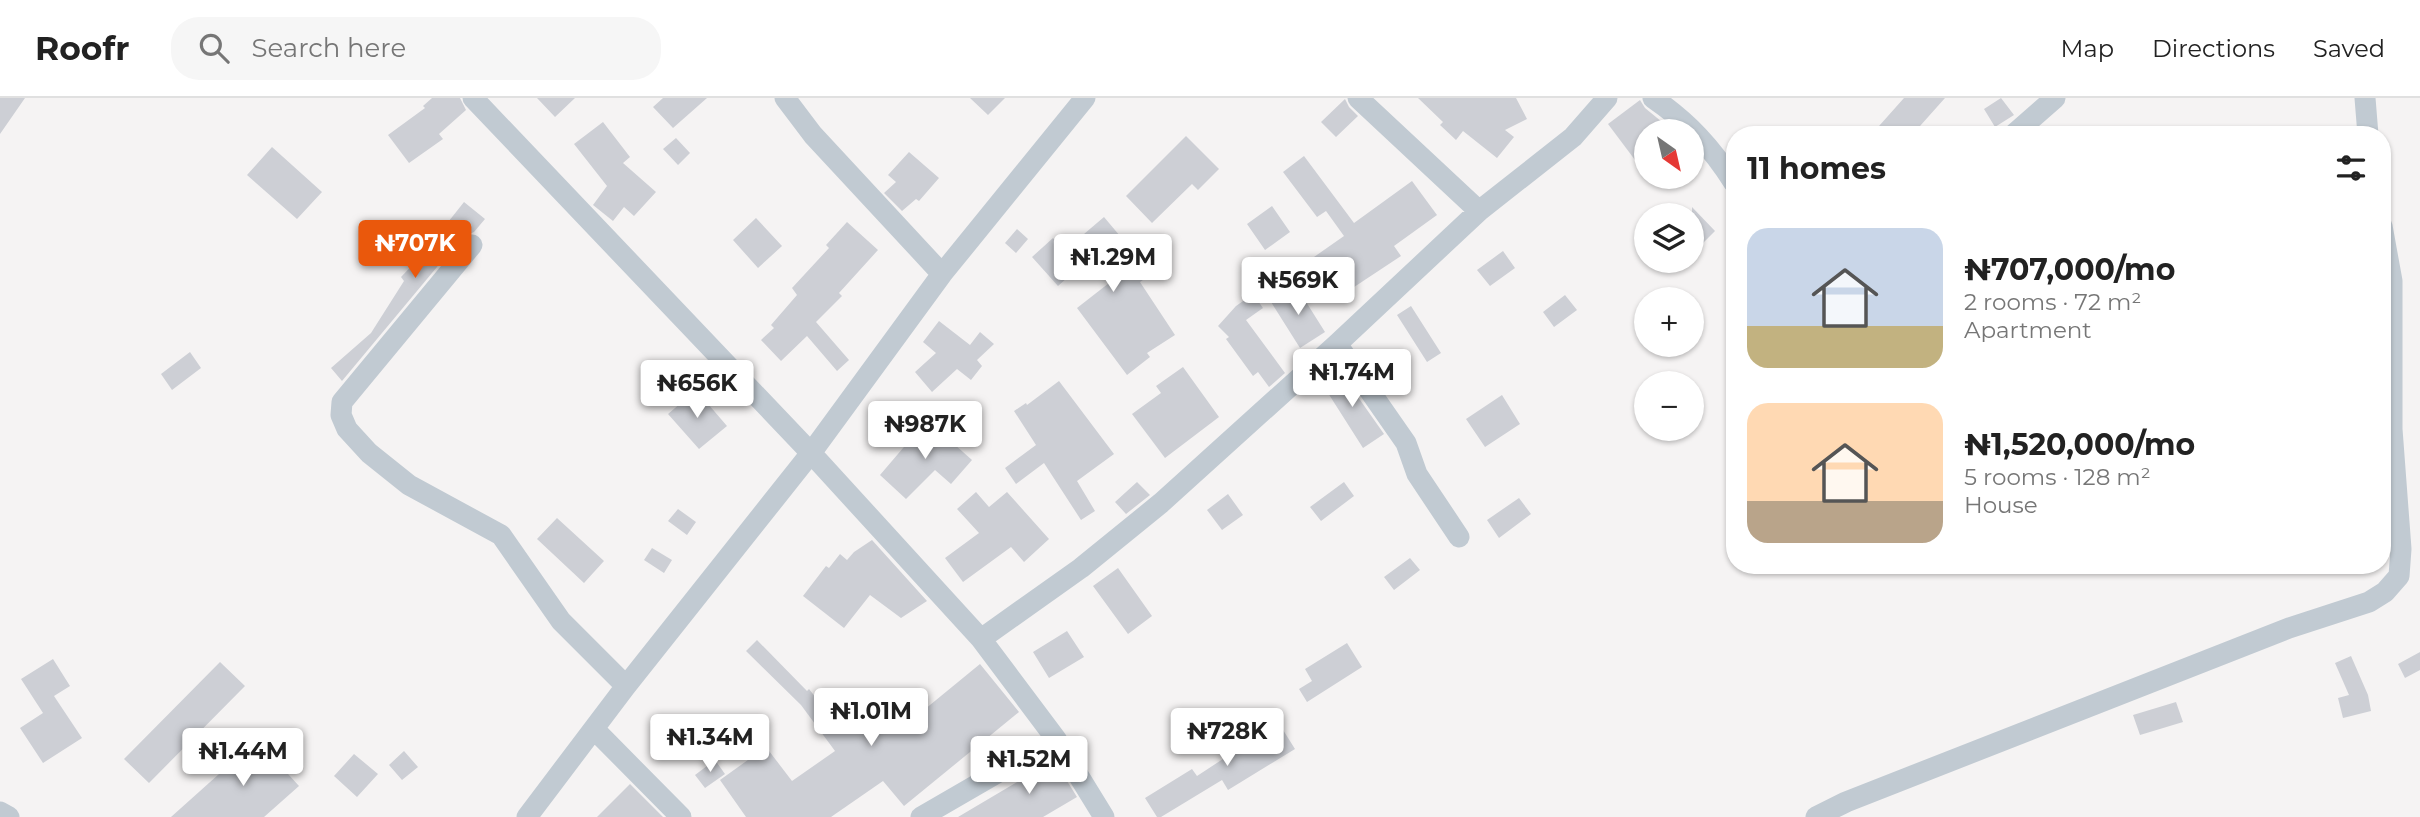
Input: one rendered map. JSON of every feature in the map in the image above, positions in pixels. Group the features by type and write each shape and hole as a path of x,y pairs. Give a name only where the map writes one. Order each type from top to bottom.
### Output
{"street":[{"path":"473,98 811,453 981,639 1056,739 1104,817"},
{"path":"785,98 813,135 942,274"},
{"path":"527,817 626,686 811,453 942,274 1085,98"},
{"path":"1358,98 1479,211"},
{"path":"981,639 1081,568 1161,503 1479,211 1573,137 1607,98"},
{"path":"1653,98 1679,116 1700,136 1726,170"},
{"path":"2023,126 2055,98"},
{"path":"2365,98 2367,126"},
{"path":"472,245 342,402 341,415 347,429 369,453 409,485 500,535 561,621 626,686"},
{"path":"1816,817 1846,802 2056,718 2288,628 2369,602 2385,592 2399,576 2401,549 2392,429 2391,276"},
{"path":"1337,344 1406,443 1417,474 1459,537"},
{"path":"594,729 681,817"},
{"path":"921,817 1056,739"},
{"path":"0,811 9,817"}],"building":[{"path":"0,98 25,98 0,134"},
{"path":"432,98 460,98 466,110 439,134 443,139 409,163 388,135 425,108 423,106"},
{"path":"537,98 575,98 555,117"},
{"path":"663,98 707,98 673,128 653,107"},
{"path":"970,98 1005,98 988,115"},
{"path":"1418,98 1516,98 1527,119 1505,130 1514,137 1497,158 1463,131 1456,140 1440,125 1443,122"},
{"path":"1904,98 1945,98 1920,126 1879,126"},
{"path":"2001,98 2014,115 1994,126 1984,109"},
{"path":"1345,99 1358,116 1336,137 1321,122"},
{"path":"1640,100 1658,119 1634,119 1634,159 1608,124"},
{"path":"603,122 630,157 623,163 656,192 634,216 624,207 613,221 593,205 607,186 574,144"},
{"path":"1186,136 1219,169 1198,190 1192,184 1152,223 1126,196"},
{"path":"676,138 690,153 678,165 663,149"},
{"path":"272,147 322,192 297,219 247,175"},
{"path":"909,152 939,178 919,201 916,199 902,211 884,193 896,182 888,175"},
{"path":"1304,156 1354,223 1412,181 1437,215 1394,246 1401,256 1342,295 1314,257 1344,236 1326,211 1317,217 1283,172"},
{"path":"464,202 485,219 474,232 462,237 342,381 331,368 371,333 404,281 401,277"},
{"path":"1272,206 1290,232 1265,250 1247,224"},
{"path":"1104,217 1136,255 1141,252 1156,271 1140,282 1175,335 1147,353 1150,357 1127,375 1077,308 1118,276 1097,251 1058,286 1032,257 1053,238 1064,251"},
{"path":"756,218 782,246 758,268 733,240"},
{"path":"1704,220 1715,231 1704,242"},
{"path":"847,222 878,250 839,293 842,296 816,322 849,360 837,371 807,336 781,361 761,340 774,328 771,325 797,295 792,288 829,248 826,245"},
{"path":"1017,229 1028,239 1016,253 1005,243"},
{"path":"1503,251 1515,268 1490,286 1477,270"},
{"path":"1296,286 1325,332 1300,348 1271,302"},
{"path":"1253,294 1263,308 1246,320 1285,373 1269,387 1258,372 1253,376 1226,339 1229,337 1218,326 1236,306"},
{"path":"1565,295 1577,310 1554,327 1543,312"},
{"path":"1411,306 1441,353 1427,362 1397,315"},
{"path":"939,321 970,345 980,332 994,344 977,360 982,366 971,380 957,369 932,392 915,372 936,353 923,342"},
{"path":"190,352 201,368 172,390 161,374"},
{"path":"1183,367 1219,417 1165,458 1132,414 1161,393 1156,386"},
{"path":"1339,370 1384,434 1363,448 1321,382"},
{"path":"1059,381 1114,454 1077,481 1095,511 1081,520 1044,463 1016,484 1005,468 1036,445 1014,411 1026,403 1027,405"},
{"path":"696,390 727,426 699,449 668,414"},
{"path":"1502,395 1520,424 1485,447 1466,419"},
{"path":"927,420 972,460 951,484 935,470 906,499 880,475"},
{"path":"1137,482 1150,495 1126,514 1115,502"},
{"path":"1344,482 1354,496 1321,521 1310,507"},
{"path":"976,492 989,507 1007,492 1049,539 1024,562 1011,547 963,582 945,558 979,533 957,509"},
{"path":"1228,494 1243,515 1222,530 1207,510"},
{"path":"1519,498 1531,514 1499,538 1487,520"},
{"path":"678,509 696,522 687,535 668,521"},
{"path":"557,518 604,561 584,583 537,539"},
{"path":"872,540 927,601 901,618 870,595 844,628 803,596 826,566 829,568 840,554 847,560"},
{"path":"652,548 672,560 664,573 644,560"},
{"path":"1410,558 1420,570 1394,590 1384,577"},
{"path":"1118,568 1152,616 1128,634 1093,586"},
{"path":"1067,631 1084,657 1049,678 1033,652"},
{"path":"757,640 807,691 809,689 843,732 902,690 919,714 980,664 1019,712 904,806 883,781 831,817 746,817 720,780 766,747 792,781 835,751 801,705 746,651"},
{"path":"1347,643 1362,667 1307,702 1299,689 1312,681 1305,669"},
{"path":"2420,652 2420,670 2405,678 2398,664"},
{"path":"2351,656 2368,695 2371,711 2343,718 2338,698 2349,695 2335,663"},
{"path":"53,659 70,686 54,696 82,738 43,763 20,728 43,713 21,679"},
{"path":"220,662 245,686 149,783 124,759"},
{"path":"2176,702 2183,722 2140,735 2133,715"},
{"path":"1273,714 1295,749 1228,790 1222,780 1157,817 1145,798 1192,769 1197,776 1252,740 1247,731"},
{"path":"257,740 299,786 264,817 171,817"},
{"path":"404,751 418,767 402,780 389,765"},
{"path":"354,754 378,774 357,797 334,776"},
{"path":"715,760 725,774 705,788 695,775"},
{"path":"1054,760 1077,797 1043,817 958,817"},
{"path":"630,784 663,817 597,817"}]}
